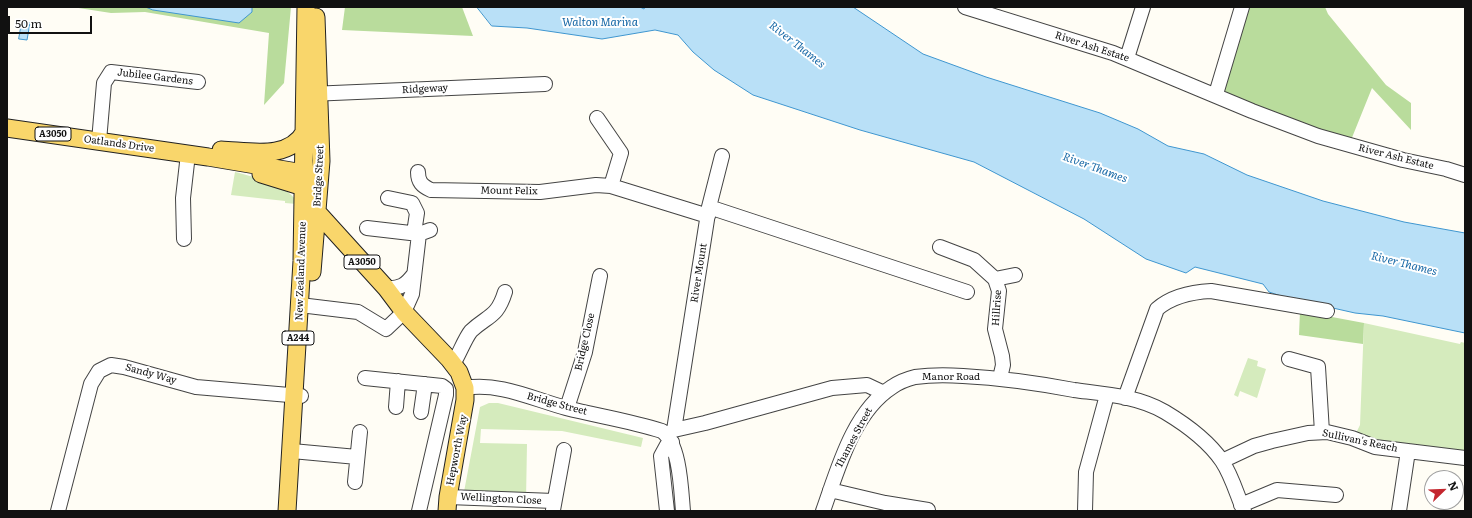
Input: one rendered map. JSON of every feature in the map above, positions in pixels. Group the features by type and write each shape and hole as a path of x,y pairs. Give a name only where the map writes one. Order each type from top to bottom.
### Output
{"main road":[{"name":"Bridge Street","path":"306,7 313,94 304,131 318,213 386,288 404,312 453,364 459,372 465,388"},
{"name":"Bridge Street","path":"313,180 313,94 316,7"},
{"name":"Oatlands Drive","path":"7,128 208,156 313,180"},
{"path":"180,153 199,149 280,151 293,145 304,131"},
{"name":"New Zealand Avenue","path":"305,306 303,224 313,180"},
{"path":"303,224 310,211 318,213"},
{"name":"New Zealand Avenue","path":"287,511 305,306 318,213"},
{"name":"A3050","path":"303,224 309,234 315,237"},
{"name":"Bridge Street","path":"315,237 337,248 382,297 404,312"},
{"name":"Hepworth Way","path":"447,504 464,410 465,388"}],"street":[{"name":"River Ash Estate","path":"968,7 1127,58 1216,94 1252,111 1318,136 1403,160 1446,169 1465,175"},
{"path":"1127,58 1143,7"},
{"path":"1216,94 1242,7"},
{"name":"Jubilee Gardens","path":"99,141 104,83 111,72 198,82"},
{"name":"Ridgeway","path":"313,94 545,84"},
{"path":"597,118 621,153 611,186 709,212 967,292"},
{"path":"180,153 184,239"},
{"name":"River Mount","path":"671,435 709,212 722,156"},
{"name":"Mount Felix","path":"418,172 418,178 423,186 431,190 540,192 596,185 611,186"},
{"path":"305,306 358,312 386,329 404,312 412,294 421,232 412,203 388,198"},
{"path":"367,228 421,232"},
{"name":"Hillrise","path":"940,247 974,260 995,279 999,291 995,329 996,339 1001,347 1003,365 1000,378"},
{"path":"386,288 402,286 408,283 414,274"},
{"path":"995,279 1015,275"},
{"name":"Bridge Close","path":"567,408 585,352 600,276"},
{"path":"453,364 471,332 491,317 500,305 505,292"},
{"path":"1125,398 1129,382 1156,309 1167,300 1198,292 1225,293 1327,311"},
{"path":"1289,359 1318,367 1322,432"},
{"name":"Sandy Way","path":"58,511 92,384 99,371 111,365 196,386 297,396"},
{"name":"Manor Road","path":"884,392 900,382 915,377 954,376 1000,378 1125,398 1152,405 1165,412 1206,443 1222,461 1242,508"},
{"path":"365,378 442,386 446,389 446,395 419,511"},
{"path":"396,407 398,382"},
{"path":"421,412 425,384"},
{"path":"667,511 661,456 671,435 705,423 832,388 867,385 884,392"},
{"name":"Bridge Street","path":"465,388 481,386 494,387 567,408 650,427 671,435"},
{"name":"Thames Street","path":"822,511 844,452 859,424 875,400 884,392"},
{"path":"1085,511 1086,472 1106,395"},
{"path":"355,482 360,432"},
{"name":"Sullivan's Reach","path":"1222,461 1254,446 1272,440 1308,433 1322,432 1352,438 1375,447 1465,458"},
{"path":"671,435 678,468 684,511"},
{"path":"435,441 458,446"},
{"name":"Wellington Close","path":"447,504 553,506 564,450"},
{"path":"292,451 357,456"},
{"name":"Sullivan's Reach","path":"1399,511 1408,451"},
{"path":"830,490 885,503 928,510"},
{"path":"1242,508 1276,490 1336,495"}],"green space":[{"path":"72,7 291,7 284,83 264,105 269,33 145,12 111,13"},
{"path":"345,7 462,7 473,36 342,30"},
{"path":"1242,7 1325,7 1328,14 1386,85 1411,103 1411,130 1372,88 1349,145 1216,94"},
{"path":"235,172 261,179 280,187 294,198 297,204 285,203 285,201 231,195"},
{"path":"1300,311 1364,323 1363,344 1299,335"},
{"path":"1364,323 1460,344 1461,342 1465,343 1465,454 1412,447 1358,435 1357,431 1360,425"},
{"path":"1248,358 1258,361 1257,366 1266,369 1257,398 1240,391 1238,397 1234,395"},
{"path":"489,403 498,403 643,438 641,447 562,431 481,429 480,443 527,444 526,500 463,497 480,407"}],"water":[{"path":"146,7 252,7 252,12 239,23 153,10"},
{"path":"477,7 640,7 644,9 645,7 853,7 923,54 986,77 1100,113 1138,129 1168,146 1204,154 1247,175 1323,201 1404,222 1465,233 1465,333 1383,316 1355,313 1284,297 1269,292 1263,284 1195,267 1186,273 1146,259 1084,219 974,162 860,130 753,95 714,70 693,52 678,35 655,30 602,39 527,28 492,26"},
{"path":"22,22 30,23 27,40 19,39"}],"water label":[{"name":"Walton Marina","path":"600,23"},
{"name":"River Thames","path":"797,45"},
{"name":"River Thames","path":"1095,168"},
{"name":"River Thames","path":"1404,264"}]}
